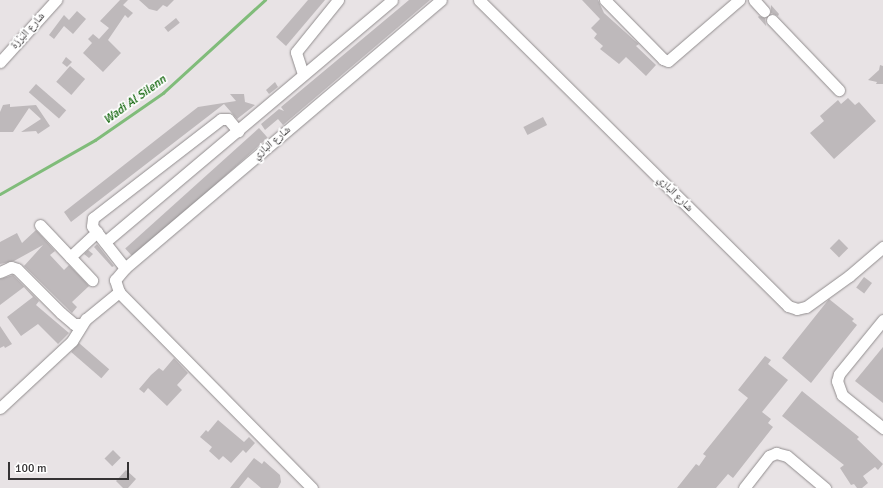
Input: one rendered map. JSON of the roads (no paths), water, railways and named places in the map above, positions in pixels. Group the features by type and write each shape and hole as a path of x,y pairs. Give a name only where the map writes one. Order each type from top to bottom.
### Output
{"street":[{"name":"شارع البَرْزَة","path":"0,62 56,0"},
{"path":"303,74 296,52 338,0"},
{"path":"105,242 392,0"},
{"name":"شارع البازي","path":"119,292 115,280 125,268 440,0"},
{"name":"شارع البازي","path":"479,0 788,306 797,309 806,307 881,253"},
{"path":"605,0 662,59 668,61 739,0"},
{"path":"754,0 764,12"},
{"path":"772,20 839,90"},
{"path":"125,268 97,232 92,223 95,216 221,119 228,119 238,131"},
{"path":"40,225 92,280"},
{"path":"70,257 97,232"},
{"path":"0,272 11,267 17,269 61,313 74,324 81,324"},
{"path":"0,408 67,346 81,324 119,292 312,488"},
{"path":"883,320 839,374 837,382 842,395 883,428"},
{"path":"744,488 769,456 776,453 788,456 825,488"}],"waterway":[{"name":"Wadi Al Silenn","path":"0,194 95,140 163,93 265,0"}]}
